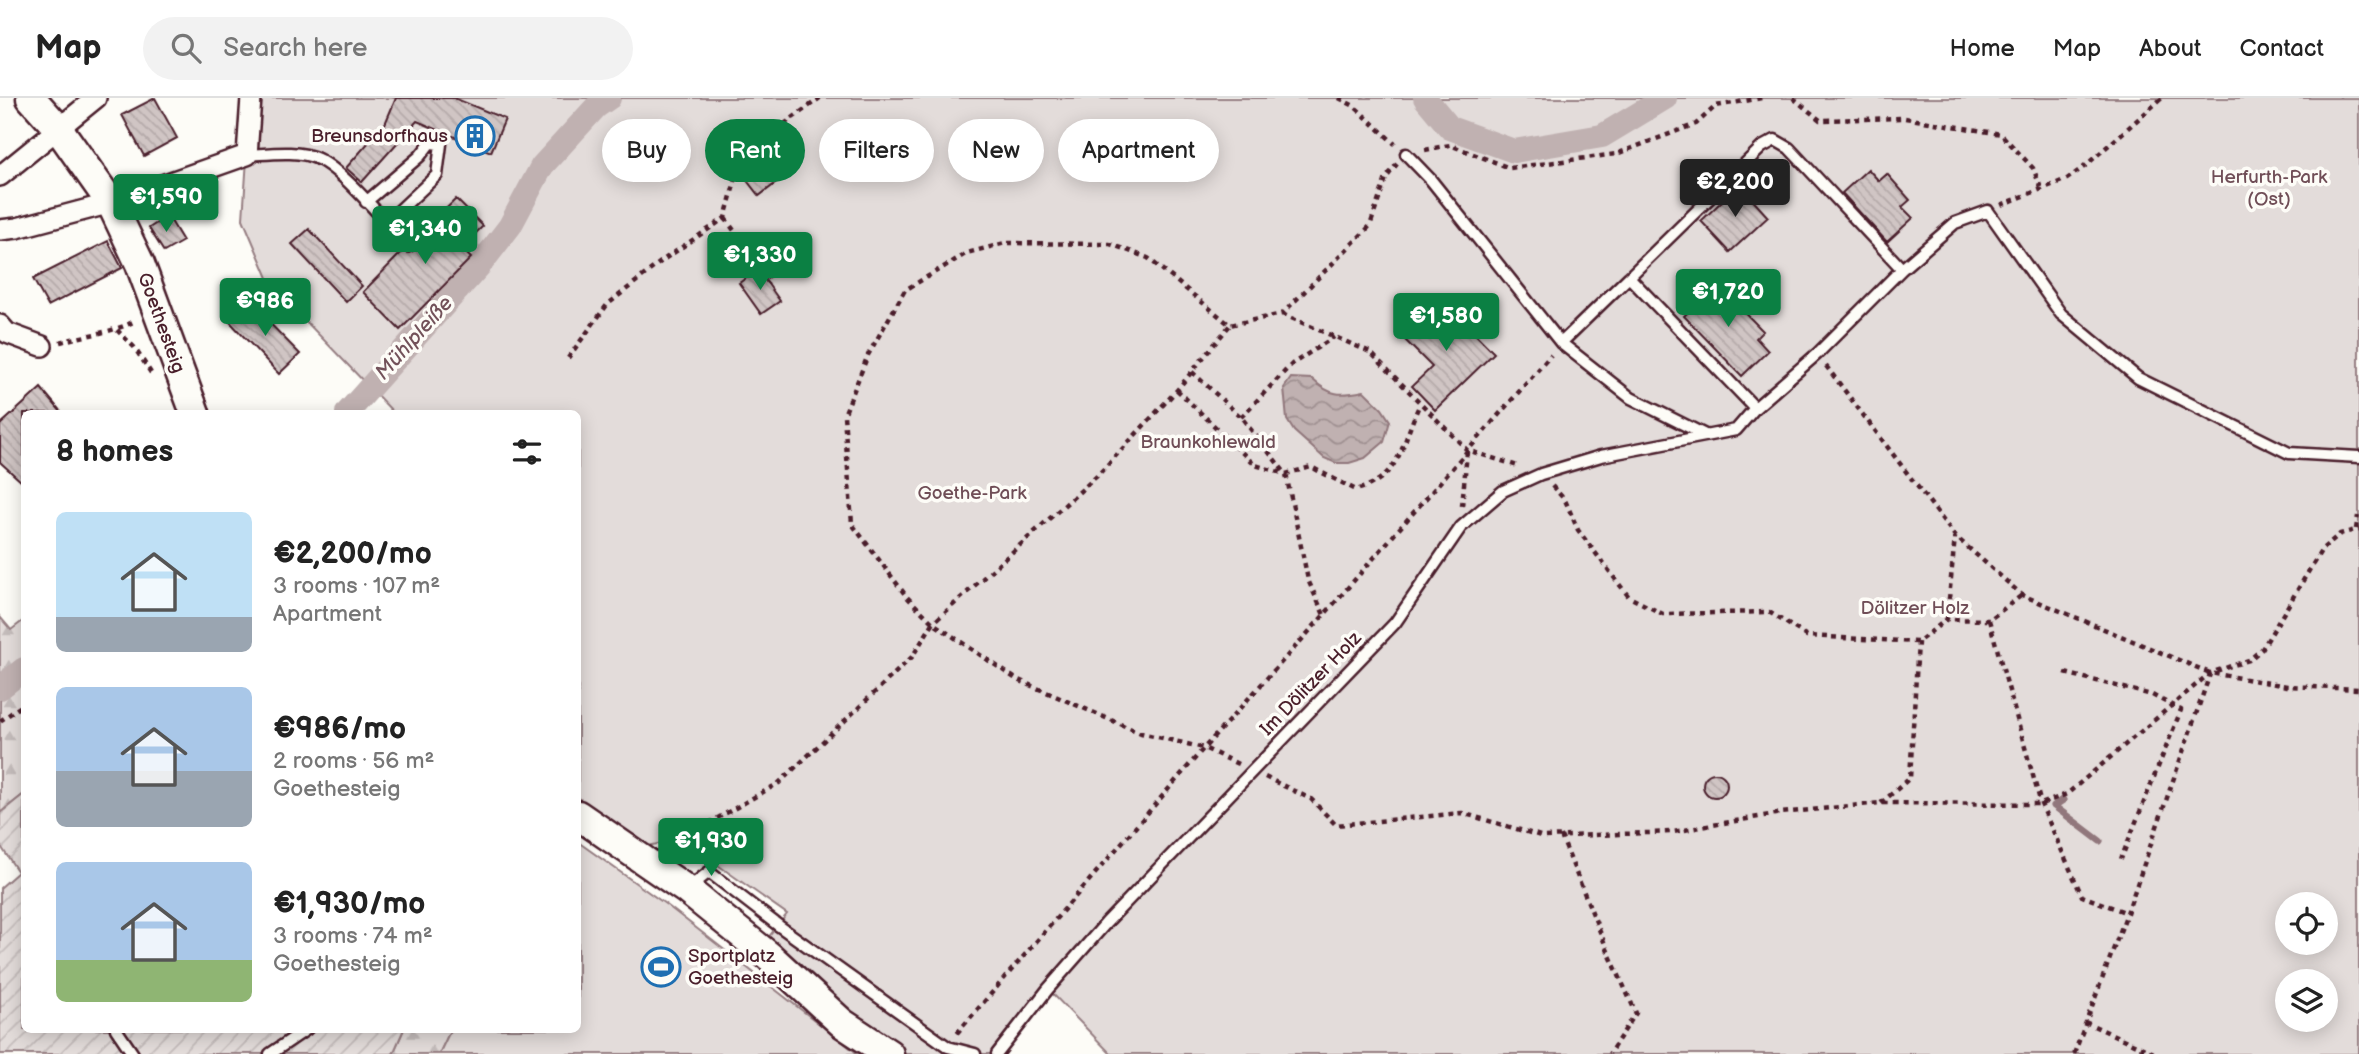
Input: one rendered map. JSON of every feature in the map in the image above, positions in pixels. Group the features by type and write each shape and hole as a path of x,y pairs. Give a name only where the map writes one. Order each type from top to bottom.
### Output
{"main road":[{"name":"Goethesteig","path":"32,98 58,128 111,202 140,264 194,410"},
{"path":"581,817 687,890 770,957 842,1023 889,1054"}],"street":[{"path":"0,176 96,98"},
{"path":"0,230 17,228 111,202 247,155 251,98"},
{"path":"0,325 7,332 42,346"}],"lane":[{"path":"1561,343 1762,147 1775,140 1789,148 1902,270"},
{"path":"366,202 420,156 430,143 441,145 438,175 386,223"},
{"path":"247,155 291,154 316,158 334,170 408,246"},
{"path":"1406,154 1431,180 1561,343 1631,398 1705,435"},
{"path":"1988,211 2061,314 2138,378 2288,453 2359,457"},
{"name":"Im Dölitzer Holz","path":"997,1054 1048,989 1106,923 1395,623 1461,527 1503,491 1541,474 1601,456 1736,430 1755,408 1817,354 1902,270 1955,223 1988,211"},
{"path":"1629,277 1755,408"},
{"path":"687,890 709,872 947,1047 975,1054"},
{"path":"119,1033 133,1054"},
{"path":"270,1054 301,1033"}],"path":[{"path":"568,358 607,305 663,260 725,218 742,155 820,98"},
{"path":"1339,98 1354,106 1406,154"},
{"path":"629,850 681,839 779,783 912,657 933,623 1097,476 1177,390 1230,325 1282,314 1370,226 1386,178 1406,154 1450,145 1510,168 1616,154 1696,124 1716,106 1762,98"},
{"path":"1793,98 1820,120 1905,118 2001,134 2033,168 2041,188"},
{"path":"1988,211 2067,179 2162,98"},
{"path":"725,218 771,280 767,284"},
{"path":"1230,325 1148,258 1110,244 1005,243 967,253 905,289 868,355 844,415 852,524 907,597 933,623 1016,679 1141,733 1204,748 1311,799 1336,825 1462,813 1544,837 1673,832 1781,813 1880,803 2041,804 2067,794 2210,673 2249,660 2262,649 2322,549 2340,534 2357,529 2358,516"},
{"path":"42,346 117,330 157,313"},
{"path":"1282,314 1370,352 1467,450 1541,474 1565,500 1578,530 1629,597 1663,614 1769,612 1807,636 1918,642 1947,619 1989,620 2022,595"},
{"path":"1241,417 1292,364 1335,337"},
{"path":"947,1047 961,1027 1204,748 1561,343"},
{"path":"1817,354 1955,536 2022,595 2210,673 2287,686 2359,689"},
{"path":"1192,372 1241,417 1286,474 1308,580 1324,615"},
{"path":"1177,390 1255,465 1286,474 1311,467 1356,490 1372,486 1397,459 1407,441 1420,404"},
{"path":"1461,527 1467,450"},
{"path":"1947,619 1955,536"},
{"path":"1989,620 2041,804 2082,896 2127,913"},
{"path":"1880,803 1910,778 1918,642"},
{"path":"2065,673 2152,695 2181,710 2121,859"},
{"path":"2074,1054 2127,913 2210,673"},
{"path":"0,721 21,706"},
{"path":"1561,836 1636,1013 1609,1054"},
{"path":"2085,1022 2156,1054"}],"green space":[{"path":"251,98 2359,98 2359,1054 1111,1054 1048,989 997,1054 889,1054 759,949 787,914 681,839 629,850 581,817 581,410 391,410 271,285 243,219"},
{"path":"0,617 11,630 21,622 21,796 0,813"},
{"path":"21,796 21,1033 402,1033 393,1054 0,1054 0,888 18,872 0,845 0,813"},
{"name":"Sportplatz Goethesteig","path":"581,844 668,906 858,1054 439,1054 449,1033 581,1033"},
{"path":"402,1033 449,1033 439,1054 393,1054"}],"water":[{"path":"1291,378 1312,379 1330,392 1348,394 1364,391 1390,421 1384,442 1365,458 1349,463 1336,463 1324,458 1294,431 1287,420 1284,388"}],"building":[{"path":"155,98 177,138 144,156 122,115"},
{"name":"Breunsdorfhaus","path":"396,98 454,98 505,119 491,152 417,121 362,182 346,168 385,124"},
{"path":"1868,169 1879,181 1887,174 1910,200 1902,207 1913,218 1887,242 1842,193"},
{"path":"748,182 777,182 759,196"},
{"path":"1739,185 1768,217 1730,252 1701,221"},
{"path":"456,199 483,226 461,248 471,258 400,330 363,292 403,251 413,251 413,241"},
{"path":"168,216 183,241 164,252 149,228"},
{"path":"309,229 362,286 346,302 292,244"},
{"path":"108,241 122,268 48,306 33,279"},
{"path":"758,270 780,301 761,314 739,283"},
{"path":"1717,284 1763,331 1756,338 1768,351 1742,376 1684,316"},
{"path":"1440,298 1494,353 1435,410 1412,386 1432,367 1405,340 1417,328 1413,324"},
{"path":"250,303 300,354 279,374 230,322"},
{"path":"41,388 59,410 21,410 21,481 0,462 0,425"},
{"path":"1715,773 1723,777 1727,785 1723,793 1715,797 1707,793 1703,785 1707,777"}],"waterway":[{"name":"Mühlpleiße","path":"350,410 480,265 510,226 542,166 596,107 609,98"},
{"path":"1425,98 1450,128 1514,151 1602,136 1665,98"},
{"name":"Mühlpleiße","path":"0,688 21,671"},
{"path":"2063,800 2054,806 2100,841"}],"place":[{"name":"Breunsdorfhaus","path":"475,136"},
{"name":"Sportplatz Goethesteig","path":"661,967"}],"park label":[{"name":"Herfurth-Park (Ost)","path":"2269,188"},
{"name":"Braunkohlewald","path":"1208,442"},
{"name":"Goethe-Park","path":"972,493"},
{"name":"Dölitzer Holz","path":"1915,608"}]}
